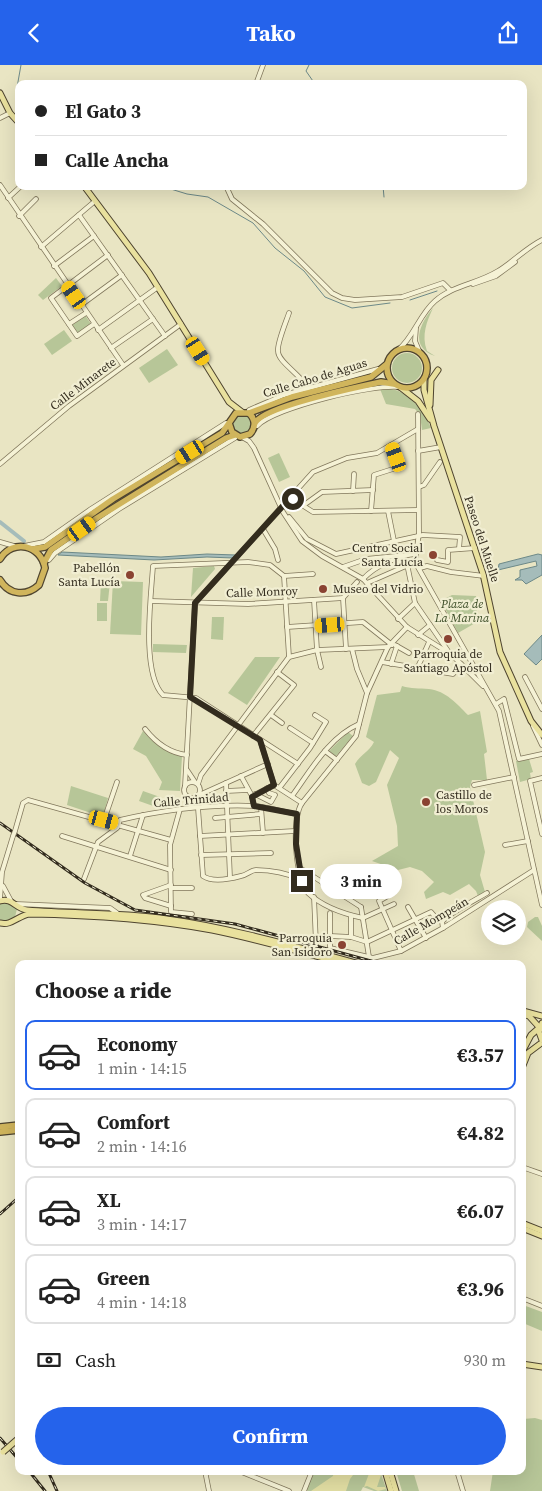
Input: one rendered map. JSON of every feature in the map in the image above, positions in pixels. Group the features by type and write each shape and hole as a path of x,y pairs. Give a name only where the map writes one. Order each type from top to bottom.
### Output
{"highway":[{"path":"0,559 7,550 19,546 33,549 45,547 113,499 222,433 230,420 245,412 292,397 371,377 398,350 409,349 420,353 426,364 424,379 414,387 397,386 381,381 297,403 263,415 254,428 239,436 226,438 97,518 50,552 44,563"},
{"path":"388,362 388,376 397,386"},
{"path":"245,412 254,428"},
{"path":"230,420 231,431 239,436"},
{"path":"0,592 22,593 34,589 41,583 44,563 40,555 33,549"},
{"path":"0,580 10,591"},
{"path":"0,1127 15,1125"},
{"path":"0,1132 15,1130"}],"main road":[{"path":"1,96 15,119"},
{"path":"87,190 158,287 229,402 245,412"},
{"path":"431,415 431,383 438,370"},
{"path":"424,379 424,390 434,426"},
{"path":"397,386 418,401 434,426"},
{"path":"229,402 230,420"},
{"name":"Paseo del Muelle","path":"434,426 484,576 500,651 528,715 542,735"},
{"name":"Paseo del Muelle","path":"528,715 542,731"},
{"path":"0,900 13,903 26,910 117,913 228,933 330,960"},
{"path":"13,903 18,913 14,921"},
{"path":"0,923 7,924 30,915 141,918 228,929 345,960"},
{"path":"526,1013 542,1011"},
{"path":"526,1013 542,1016"},
{"path":"526,1013 540,1026"},
{"path":"526,1041 540,1026"},
{"path":"540,1026 541,1043"},
{"path":"526,1036 533,1033"},
{"path":"526,1043 541,1043"},
{"path":"526,1051 541,1043"},
{"path":"526,1225 542,1231"},
{"path":"526,1229 542,1235"},
{"path":"526,1364 542,1367"},
{"path":"0,1455 15,1442"},
{"path":"386,1475 391,1491"},
{"path":"391,1475 396,1491"}],"street":[{"path":"257,80 262,65"},
{"path":"0,118 10,113"},
{"path":"0,185 19,216 123,365"},
{"path":"8,199 17,190"},
{"path":"228,190 232,199 263,224 332,293 342,298 356,300 402,297 441,284 445,284 452,289 489,280 504,272 521,255"},
{"path":"19,216 36,199"},
{"path":"41,247 95,201"},
{"path":"79,215 165,336"},
{"path":"54,267 94,236"},
{"path":"489,280 542,240"},
{"path":"94,324 77,335 51,298 108,255"},
{"path":"398,350 406,342 418,321 433,303 452,289 489,276 506,266 512,265"},
{"path":"81,305 122,275"},
{"path":"98,330 158,287"},
{"path":"70,324 86,313"},
{"path":"289,313 278,351 281,360 290,367 307,389"},
{"path":"111,348 152,319"},
{"path":"418,321 414,338 420,353"},
{"name":"Calle Minarete","path":"0,464 69,406 181,324"},
{"name":"Calle Cabo de Aguas","path":"245,412 279,397 369,373 388,362"},
{"path":"418,414 419,487 418,536 415,562 420,568 461,646 496,704 537,883 541,891 542,905"},
{"path":"0,542 19,546 44,542 104,500 222,428 230,420"},
{"path":"254,428 254,448"},
{"path":"190,807 184,790 188,755 195,603 308,477 322,467 341,460 377,453 418,429"},
{"path":"44,571 52,555 104,518 239,436 250,441 287,518 307,545 365,581 407,627 452,655"},
{"path":"372,511 374,475 396,468 396,457 391,445"},
{"path":"418,451 441,447"},
{"path":"419,487 424,485 440,462"},
{"path":"353,491 354,474"},
{"path":"304,505 320,493 373,490"},
{"path":"291,497 313,512 418,510"},
{"path":"388,511 394,541"},
{"path":"287,518 311,542 336,554 418,536 460,537 459,549"},
{"path":"262,529 275,549 278,560"},
{"path":"437,560 448,562 448,551 475,548"},
{"path":"343,567 366,559 415,554"},
{"path":"365,581 381,565 406,555"},
{"path":"218,562 222,572"},
{"path":"298,764 190,697 163,695 157,688 149,660 153,566 233,562 270,565 284,576 313,574"},
{"path":"365,581 415,562"},
{"path":"407,565 415,603 452,655 488,692"},
{"path":"420,568 427,566 451,572 484,576"},
{"path":"284,576 289,657"},
{"path":"346,649 344,598 357,582"},
{"name":"Calle Monroy","path":"151,601 248,604 344,598"},
{"path":"314,600 317,650 321,667"},
{"path":"398,619 415,603"},
{"path":"287,627 363,622 392,645 409,653"},
{"path":"418,635 430,625"},
{"path":"394,905 364,919 335,910 314,897 305,889 302,881 295,831 297,814 302,803 356,736 367,693 392,645 407,627"},
{"path":"417,669 429,642"},
{"path":"185,786 195,783 289,657 317,650 392,645"},
{"path":"391,664 392,645"},
{"path":"352,649 357,669 367,693"},
{"path":"382,662 417,669 455,673 462,664"},
{"path":"253,736 294,685 277,672"},
{"path":"525,677 542,709"},
{"path":"496,704 504,699 518,758 521,760 542,754"},
{"path":"271,715 282,723"},
{"path":"280,787 313,743 326,722 315,715"},
{"path":"292,795 325,751 348,729 359,724"},
{"name":"Paseo del Muelle","path":"533,724 542,745"},
{"path":"290,728 313,743"},
{"path":"145,729 154,740 176,753 188,755"},
{"path":"348,729 356,736"},
{"path":"260,740 274,785"},
{"path":"325,751 336,760"},
{"path":"190,807 196,797 268,765"},
{"path":"187,770 195,783 208,791"},
{"path":"241,776 247,790 271,802 275,795 269,793 267,789"},
{"path":"474,785 514,777"},
{"path":"542,778 530,781 542,835"},
{"path":"104,820 117,782"},
{"path":"195,783 196,797"},
{"path":"226,783 227,854 230,878"},
{"path":"254,795 274,785 280,787 302,803"},
{"path":"226,791 247,790"},
{"path":"254,795 254,806"},
{"path":"187,796 196,797"},
{"path":"0,900 2,872 23,803 28,800 118,823 170,840"},
{"name":"Calle Trinidad","path":"118,823 120,820 190,807 254,806 297,814"},
{"path":"261,807 263,833"},
{"path":"198,808 203,876 214,880 243,876 254,870 289,875 302,881"},
{"path":"180,809 170,840 171,912 192,914"},
{"path":"216,817 262,814"},
{"path":"130,856 143,815"},
{"path":"84,879 99,841 117,828 118,823"},
{"path":"200,836 295,831"},
{"path":"62,836 171,870"},
{"path":"505,845 528,841"},
{"path":"201,855 271,853"},
{"path":"299,866 323,884 362,906 369,957"},
{"name":"Calle Mompeán","path":"330,936 330,948 369,957 379,957 400,951 443,928 534,870"},
{"path":"323,884 327,878 341,884 351,881"},
{"path":"2,884 13,903"},
{"path":"171,905 145,898 143,895 171,887 192,888"},
{"path":"330,913 330,936 351,937 367,941 431,912 437,919 445,917 459,911 487,893"},
{"path":"314,897 316,944"},
{"path":"386,897 379,901 400,951"},
{"path":"408,907 426,937"},
{"path":"351,916 351,937"},
{"path":"443,928 442,922 445,917"},
{"path":"526,1168 542,1174"},
{"path":"526,1300 542,1306"},
{"path":"206,1475 210,1491"},
{"path":"249,1475 289,1491"},
{"path":"304,1491 310,1475"},
{"path":"458,1475 462,1491"}],"green space":[{"path":"56,278 62,286 43,300 38,295"},
{"path":"433,308 427,323 425,345 427,351 435,356 427,352 422,347 419,334 424,321"},
{"path":"85,315 91,324 78,333 72,325"},
{"path":"64,330 72,341 52,355 44,344"},
{"path":"167,349 178,365 149,383 139,368"},
{"path":"407,353 418,357 422,368 418,379 407,383 396,379 392,368 396,357"},
{"path":"380,389 397,391 412,399 423,413 431,428 422,430 420,415 415,409 386,404"},
{"path":"242,414 249,417 252,424 249,431 242,434 235,431 232,424 235,417"},
{"path":"279,453 290,477 279,482 268,458"},
{"path":"214,566 215,569 191,597 193,568"},
{"path":"113,581 143,582 141,635 110,634"},
{"path":"101,582 110,582 108,601 100,601"},
{"name":"Plaza de La Marina","path":"452,595 476,596 477,622 458,633 441,601"},
{"path":"97,603 107,603 107,621 97,621"},
{"path":"212,617 224,617 223,640 211,639"},
{"path":"153,644 187,645 186,653 153,652"},
{"path":"255,657 280,657 247,705 228,693"},
{"path":"402,686 441,692 468,715 480,711 487,752 484,754 487,780 472,780 470,787 485,852 480,875 485,892 478,896 469,884 450,895 443,892 426,899 424,892 434,882 422,871 410,867 398,870 372,861 398,846 397,826 387,785 399,758 390,750 376,782 369,786 362,783 355,764 374,742 366,737 377,695 400,692"},
{"path":"143,731 161,747 171,753 182,756 180,791 159,790 162,782 146,756 133,749"},
{"path":"348,732 353,736 336,756 329,751"},
{"path":"529,759 533,772 530,773 531,779 520,782 516,761"},
{"path":"71,786 108,798 103,817 67,805"},
{"path":"143,791 160,797 156,807 139,801"},
{"path":"5,900 17,909 14,921 0,923 0,901"},
{"path":"538,917 542,926 542,941 527,927 528,922"},
{"path":"526,1306 542,1312 542,1331 526,1324"},
{"path":"526,1419 542,1420 542,1491 490,1491 492,1475 526,1475"},
{"path":"312,1475 381,1475 387,1491 374,1491 363,1487 361,1491 306,1490"},
{"path":"397,1475 414,1475 419,1491 402,1491"}],"sand":[{"path":"353,1475 346,1491 311,1491 333,1476"},
{"path":"368,1475 381,1475 377,1487 385,1487 386,1489 378,1491 367,1486 364,1487"}],"water":[{"path":"62,552 161,557 207,554 236,555 233,558 207,557 154,560 58,555"},
{"path":"538,554 542,555 542,575 526,584 522,580 515,580 520,577 520,570 537,566 536,561 498,570 499,564"},
{"path":"542,635 542,659 536,665 524,654"}],"waterway":[{"path":"18,80 21,65"},
{"path":"309,65 306,71 312,80"},
{"path":"174,190 208,197 253,223 275,248 304,271 325,297 352,308 390,303"},
{"path":"383,190 384,197"},
{"path":"410,300 437,291"},
{"path":"0,522 24,541"}],"railway":[{"path":"0,823 85,883 135,910 235,924 367,960"},
{"path":"0,1214 15,1201"},
{"path":"0,1438 15,1455"},
{"path":"32,1475 45,1491"},
{"path":"50,1475 57,1491"}],"place":[{"name":"Centro Social Santa Lucía","path":"433,555"},
{"name":"Pabellón Santa Lucía","path":"130,575"},
{"name":"Museo del Vidrio","path":"323,589"},
{"name":"Parroquia de Santiago Apóstol","path":"448,639"},
{"name":"Castillo de los Moros","path":"426,802"},
{"name":"Parroquia San Isidoro","path":"342,945"}],"route":[{"path":"293,499 291,497 195,603 190,697 196,698 260,740 274,785 252,797 254,806 297,814 295,831 302,881"}]}
